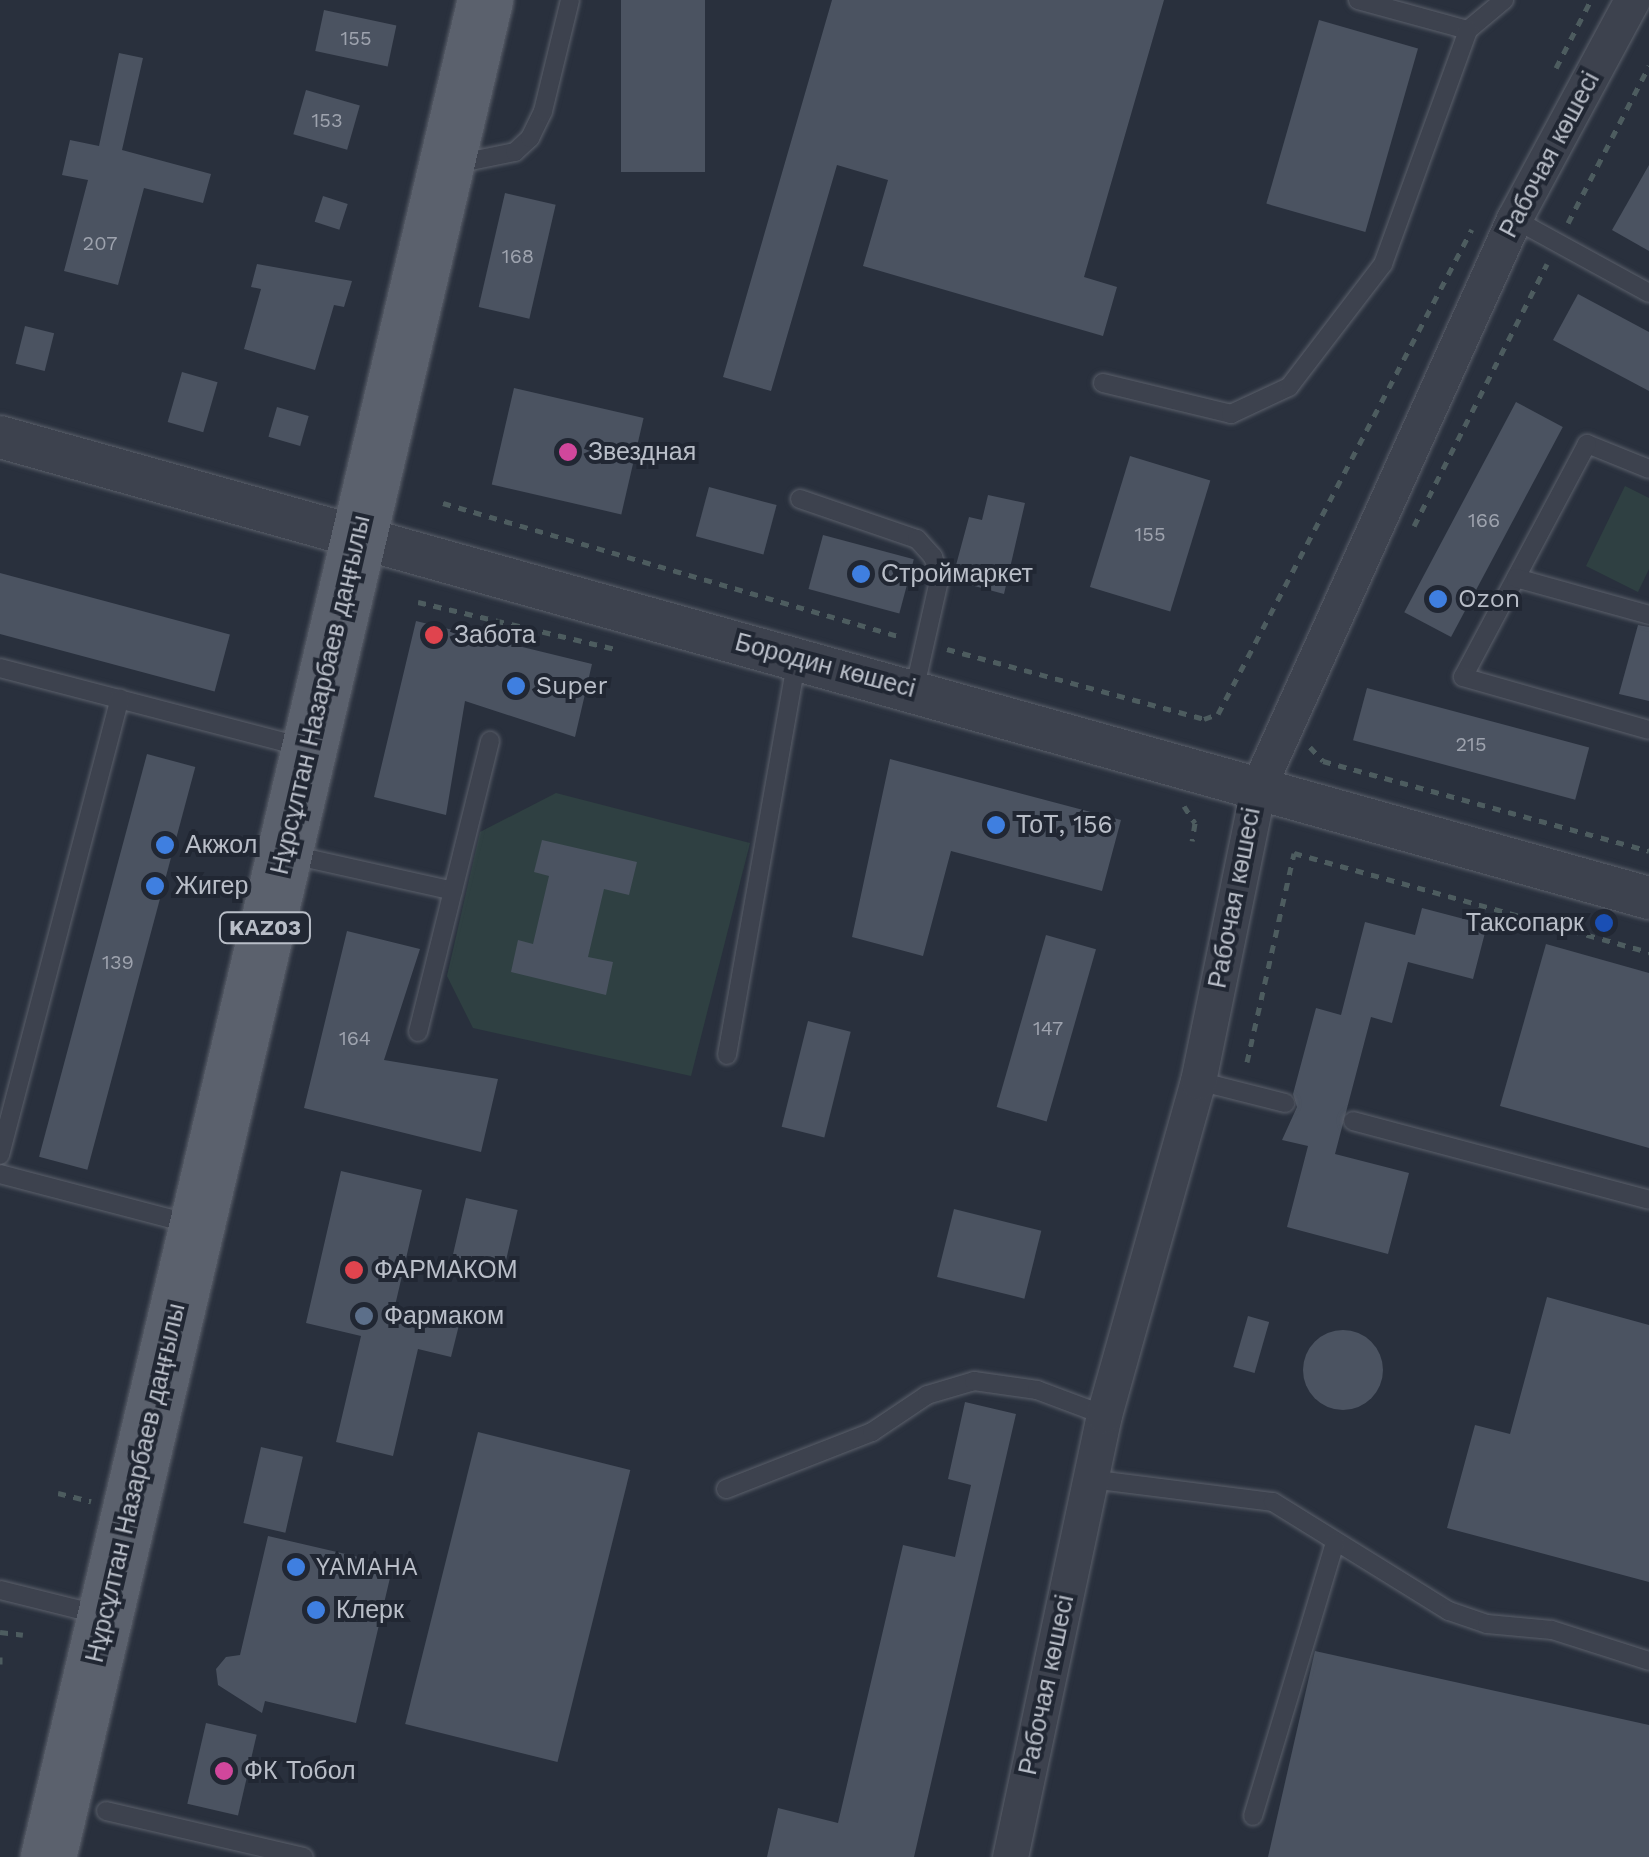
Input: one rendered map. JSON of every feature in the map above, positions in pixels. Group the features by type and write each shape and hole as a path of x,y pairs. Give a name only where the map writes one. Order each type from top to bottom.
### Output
{"main road":[{"name":"Нұрсұлтан Назарбаев даңғылы","path":"48,1857 485,0"}],"street":[{"name":"Рабочая көшесі","path":"1010,1857 1104,1415 1198,1081 1258,785 1498,214 1632,0"},
{"name":"Бородин көшесі","path":"0,437 1258,785 1649,898"}],"lane":[{"path":"446,166 515,152 530,138 543,111 570,0"},
{"path":"1358,0 1468,30"},
{"path":"1103,383 1231,414 1289,387 1383,264 1468,30 1504,0"},
{"path":"1498,214 1649,292"},
{"path":"1649,469 1587,444 1462,678 1649,730"},
{"path":"800,499 917,539 933,557 940,576 914,691"},
{"path":"1516,578 1649,615"},
{"path":"727,1055 797,658"},
{"path":"0,668 307,748"},
{"path":"0,1155 120,699"},
{"path":"418,1032 490,741"},
{"path":"283,852 453,891"},
{"path":"1198,1081 1284,1103"},
{"path":"1352,1121 1649,1200"},
{"path":"0,1174 196,1226"},
{"path":"726,1489 872,1432 927,1395 974,1381 1037,1390 1104,1415"},
{"path":"1090,1479 1274,1502 1449,1611 1486,1624 1552,1630 1649,1661"},
{"path":"1254,1816 1335,1542"},
{"path":"0,1590 105,1616"},
{"path":"106,1811 304,1857"}],"path":[{"path":"1555,70 1591,0"},
{"path":"1406,540 1649,66"},
{"path":"443,503 925,644 1204,719 1218,714 1498,214"},
{"path":"1323,761 1649,851"},
{"path":"1186,807 1196,823 1192,841"},
{"path":"1247,1062 1294,853 1649,952"},
{"path":"0,1632 23,1635"}],"shaded area":[{"path":"1625,486 1649,498 1649,569 1638,592 1586,566"},
{"path":"556,793 750,843 691,1076 473,1028 447,976 480,832"}],"building":[{"path":"621,0 705,0 705,172 621,172"},
{"path":"832,0 1164,0 1084,277 1117,287 1103,336 863,266 888,180 837,165 771,391 723,377"},
{"path":"324,10 396,25 388,66 315,51"},
{"path":"1319,20 1418,48 1365,232 1266,204"},
{"path":"119,53 143,58 122,150 211,174 203,203 144,188 118,285 64,271 88,180 62,175 70,140 99,146"},
{"path":"306,90 360,105 347,150 293,134"},
{"path":"1649,165 1649,251 1612,230"},
{"path":"505,193 556,205 529,319 479,307"},
{"path":"323,196 348,204 339,230 315,222"},
{"path":"257,264 352,281 344,307 334,305 315,370 244,349 261,289 251,287"},
{"path":"1578,294 1649,332 1649,391 1553,340"},
{"path":"25,326 54,333 45,371 16,364"},
{"path":"182,372 218,382 203,432 168,422"},
{"name":"Звездная","path":"514,388 644,418 621,514 492,484"},
{"path":"1516,402 1563,427 1451,637 1404,612"},
{"path":"277,407 309,416 300,446 268,437"},
{"path":"1130,456 1210,481 1170,612 1090,587"},
{"path":"709,487 777,505 763,554 696,536"},
{"path":"988,495 1025,503 1004,594 952,580 969,517 982,520"},
{"name":"Строймаркет","path":"823,535 914,559 899,613 809,589"},
{"path":"0,573 230,635 215,692 0,634"},
{"path":"416,621 592,664 575,737 465,701 446,815 374,797"},
{"path":"1638,625 1649,627 1649,701 1619,694"},
{"path":"1367,688 1589,748 1575,800 1353,740"},
{"path":"147,754 195,767 87,1170 39,1157"},
{"name":"ТоТ, 156","path":"890,759 1121,820 1102,891 951,851 923,956 852,937"},
{"path":"542,840 637,862 629,895 604,889 588,957 613,962 606,995 511,972 518,940 533,944 549,876 534,872"},
{"path":"1422,908 1487,925 1473,979 1408,962 1392,1023 1371,1017 1335,1154 1409,1173 1388,1254 1287,1227 1308,1146 1282,1140 1297,1107 1293,1094 1316,1008 1341,1015 1365,922 1415,935"},
{"path":"347,931 420,949 384,1060 498,1079 481,1152 304,1108"},
{"path":"1046,935 1096,949 1047,1121 997,1107"},
{"path":"1546,944 1649,973 1649,1148 1500,1106"},
{"path":"808,1021 851,1032 824,1137 782,1127"},
{"name":"Фармаком","path":"341,1171 422,1190 394,1310 459,1325 451,1357 418,1349 393,1456 336,1442 361,1336 306,1323"},
{"path":"466,1198 518,1210 504,1268 453,1256"},
{"path":"954,1209 1041,1231 1024,1299 937,1277"},
{"path":"1547,1297 1649,1325 1649,1582 1447,1528 1475,1425 1510,1434"},
{"path":"1248,1316 1269,1322 1255,1373 1233,1367"},
{"path":"1343,1330 1358,1333 1371,1342 1380,1355 1380,1385 1371,1398 1358,1407 1343,1410 1328,1407 1315,1398 1306,1385 1303,1370 1306,1355 1315,1342 1328,1333"},
{"path":"965,1402 1016,1414 914,1857 767,1857 778,1808 838,1823 903,1545 955,1557 971,1485 948,1479"},
{"path":"478,1432 630,1470 558,1762 405,1724"},
{"path":"261,1447 303,1457 285,1533 243,1523"},
{"name":"Клерк","path":"268,1536 393,1565 356,1723 265,1701 262,1713 218,1685 216,1669 226,1657 240,1655"},
{"path":"1315,1651 1649,1725 1649,1857 1268,1857"},
{"name":"ФК Тобол","path":"206,1723 257,1735 238,1816 187,1804"}],"place":[{"name":"Звездная","path":"568,452"},
{"name":"Строймаркет","path":"861,574"},
{"name":"Ozon","path":"1438,599"},
{"name":"Забота","path":"434,635"},
{"name":"Super","path":"516,686"},
{"name":"ТоТ, 156","path":"996,825"},
{"name":"Акжол","path":"165,845"},
{"name":"Жигер","path":"155,886"},
{"name":"Таксопарк","path":"1604,923"},
{"name":"ФАРМАКОМ","path":"354,1270"},
{"name":"Фармаком","path":"364,1316"},
{"name":"YAMAHA","path":"296,1567"},
{"name":"Клерк","path":"316,1610"},
{"name":"ФК Тобол","path":"224,1771"}]}
